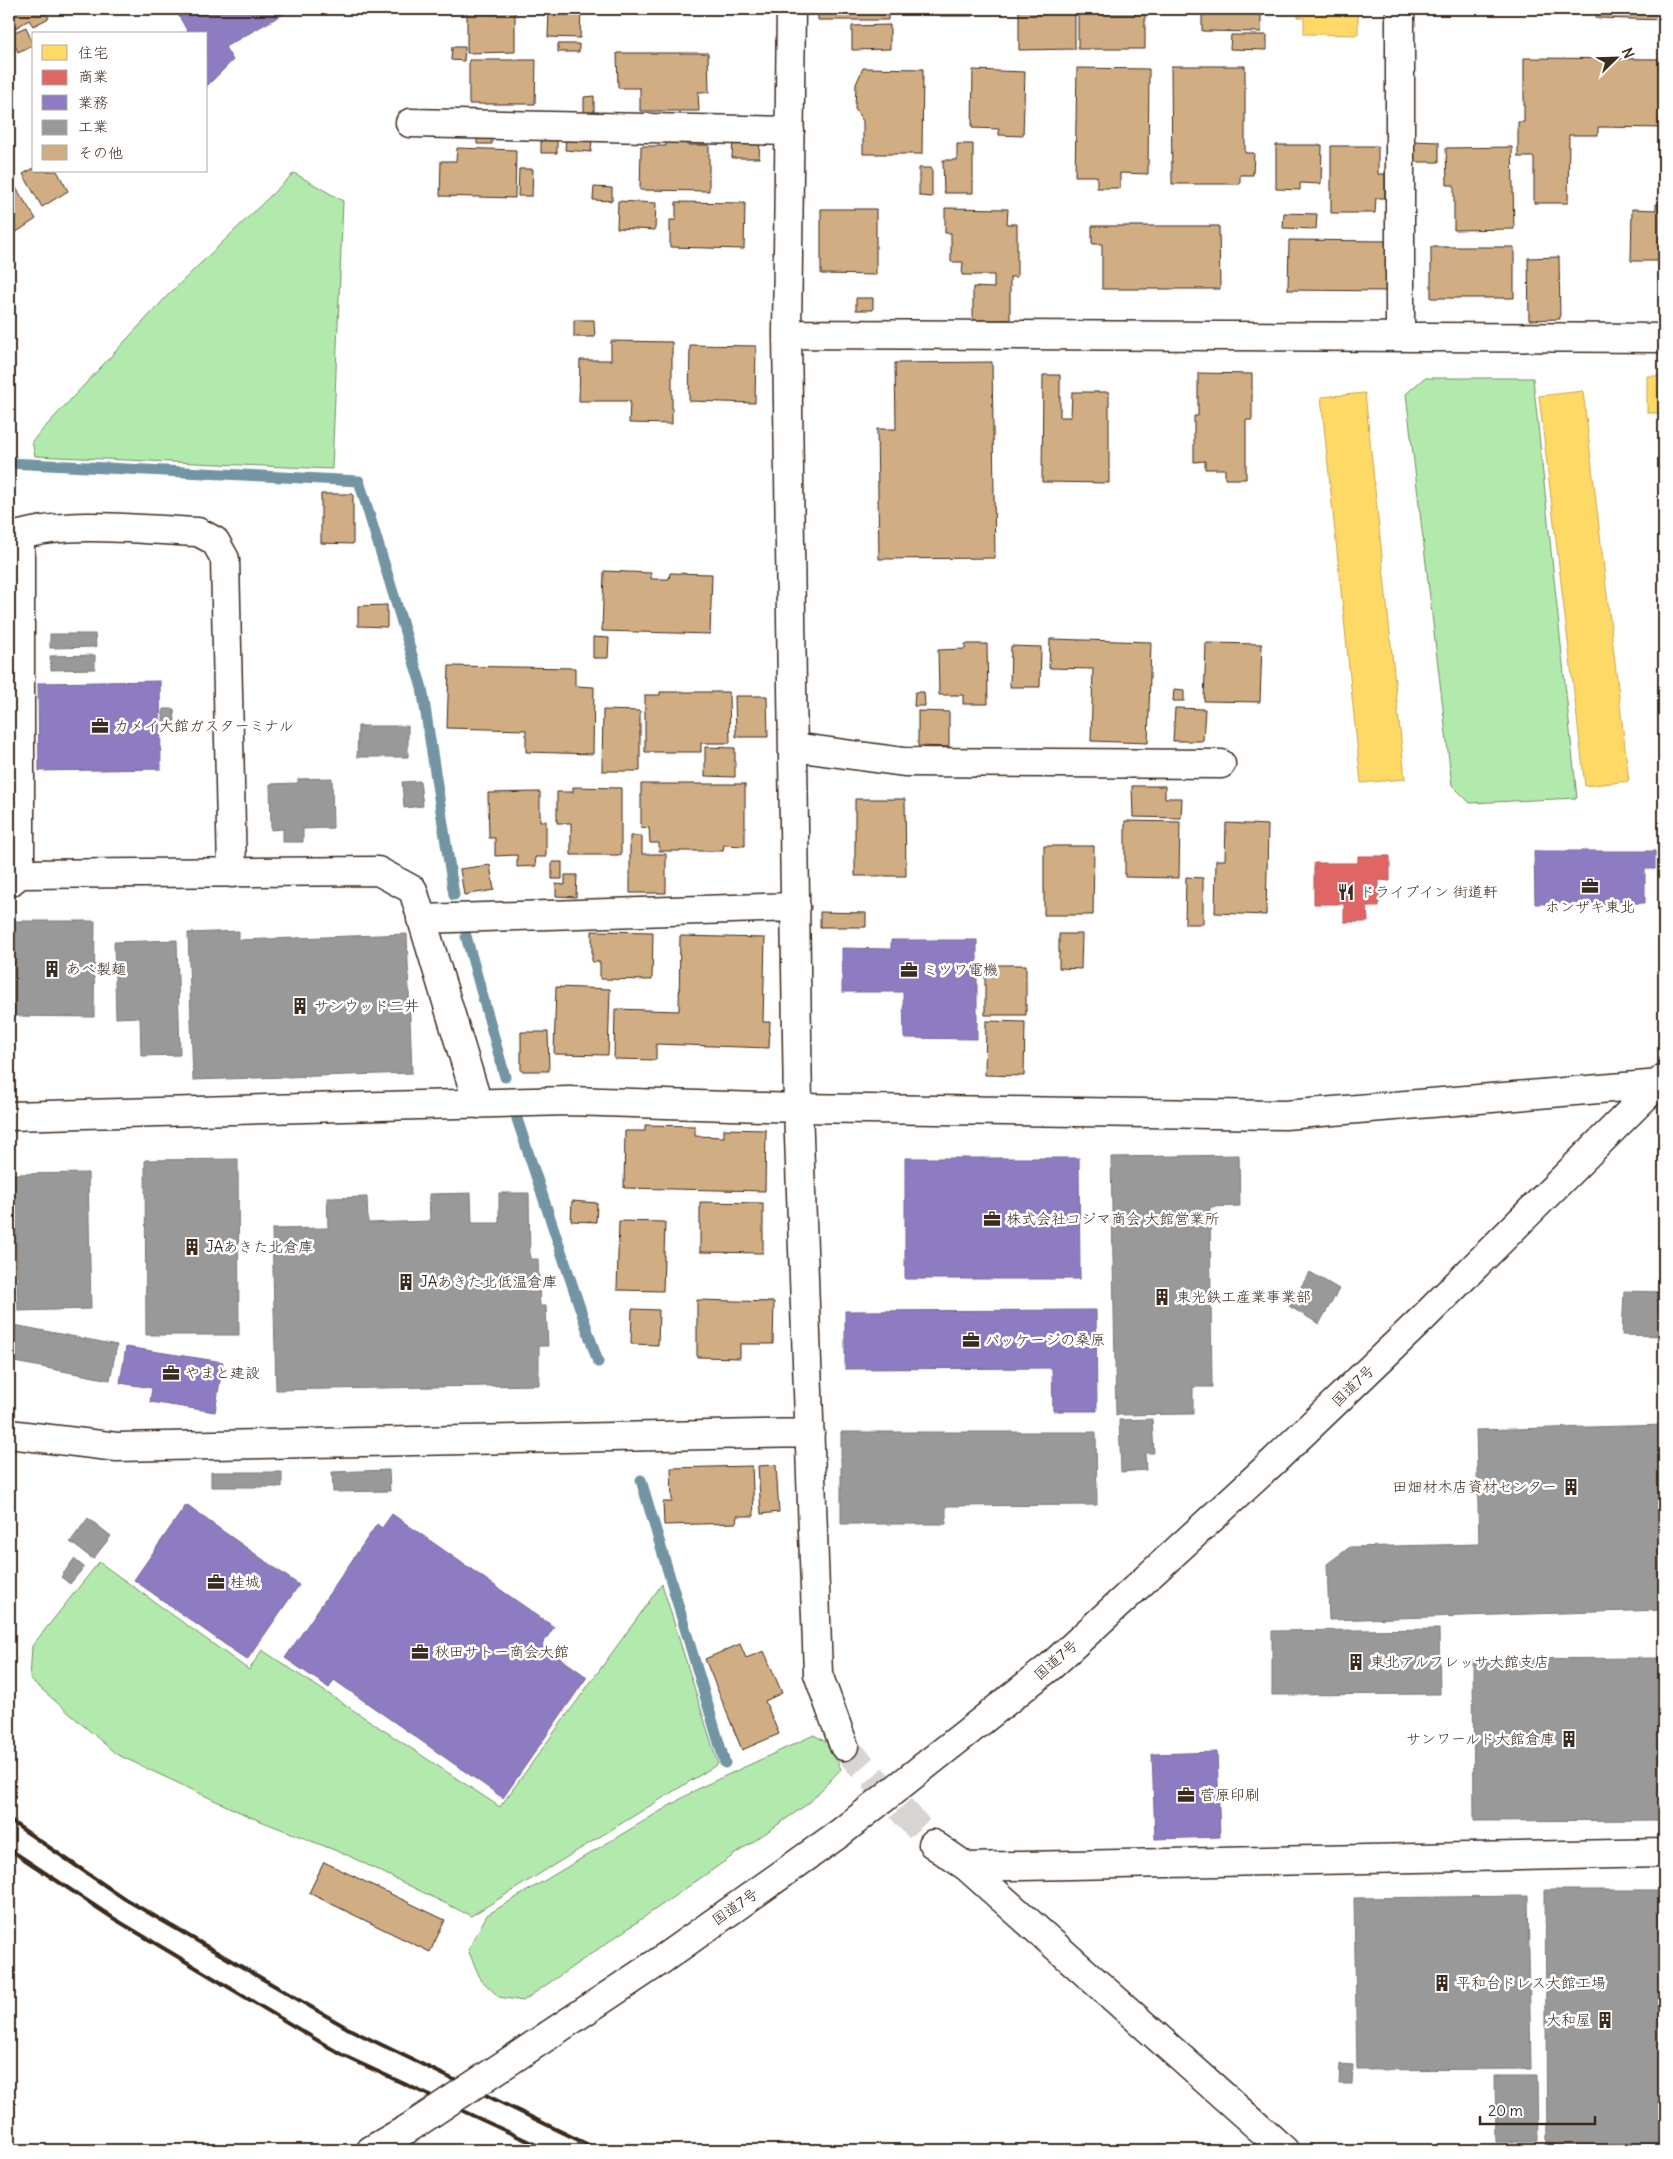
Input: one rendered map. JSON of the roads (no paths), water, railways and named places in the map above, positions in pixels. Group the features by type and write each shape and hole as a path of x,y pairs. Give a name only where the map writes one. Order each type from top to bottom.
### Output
{"main road":[{"path":"791,9 787,334 798,1108 818,1674 844,1746"},
{"path":"1400,9 1400,337"},
{"path":"410,124 790,131"},
{"path":"787,334 1664,338"},
{"path":"232,873 225,558 215,541 198,532 77,528 43,529 15,536 14,878 378,872 412,890 478,1104"},
{"path":"794,747 904,762 1221,764"},
{"path":"421,919 796,907"},
{"path":"9,1116 569,1102 798,1108 1285,1115 1663,1083"},
{"name":"国道7号","path":"371,2150 409,2128 657,1963 840,1833 1051,1666 1280,1456 1663,1083"},
{"path":"9,1434 117,1447 810,1433"},
{"path":"933,1844 967,1867 1284,2150"},
{"path":"967,1867 1664,1853"}],"waterway":[{"path":"9,463 359,481 422,688 454,895"},
{"path":"466,936 505,1077"},
{"path":"517,1119 598,1362"},
{"path":"641,1480 725,1763"}],"tunnel":[{"path":"844,1746 933,1844"}],"railway":[{"path":"9,1820 125,1899 349,2029 599,2150"},
{"path":"9,1849 113,1918 342,2055 547,2150"}],"place":[{"name":"カメイ大館ガスターミナル","path":"100,726"},
{"name":"ホンザキ東北","path":"1590,886"},
{"name":"ドライブイン 街道軒","path":"1346,892"},
{"name":"あべ製麺","path":"52,969"},
{"name":"ミツワ電機","path":"909,970"},
{"name":"サンウッド二井","path":"300,1006"},
{"name":"株式会社コジマ商会 大館営業所","path":"992,1219"},
{"name":"JAあきた北倉庫","path":"192,1247"},
{"name":"JAあきた北低温倉庫","path":"406,1282"},
{"name":"東光鉄工産業事業部","path":"1162,1297"},
{"name":"パッケージの桑原","path":"971,1340"},
{"name":"やまと建設","path":"171,1373"},
{"name":"田畑材木店資材センター","path":"1571,1487"},
{"name":"桂城","path":"216,1582"},
{"name":"秋田サトー商会大館","path":"420,1652"},
{"name":"東北アルフレッサ大館支店","path":"1356,1662"},
{"name":"サンワールド大館倉庫","path":"1569,1739"},
{"name":"菅原印刷","path":"1186,1795"},
{"name":"平和台ドレス大館工場","path":"1442,1983"},
{"name":"大和屋","path":"1605,2020"}]}
